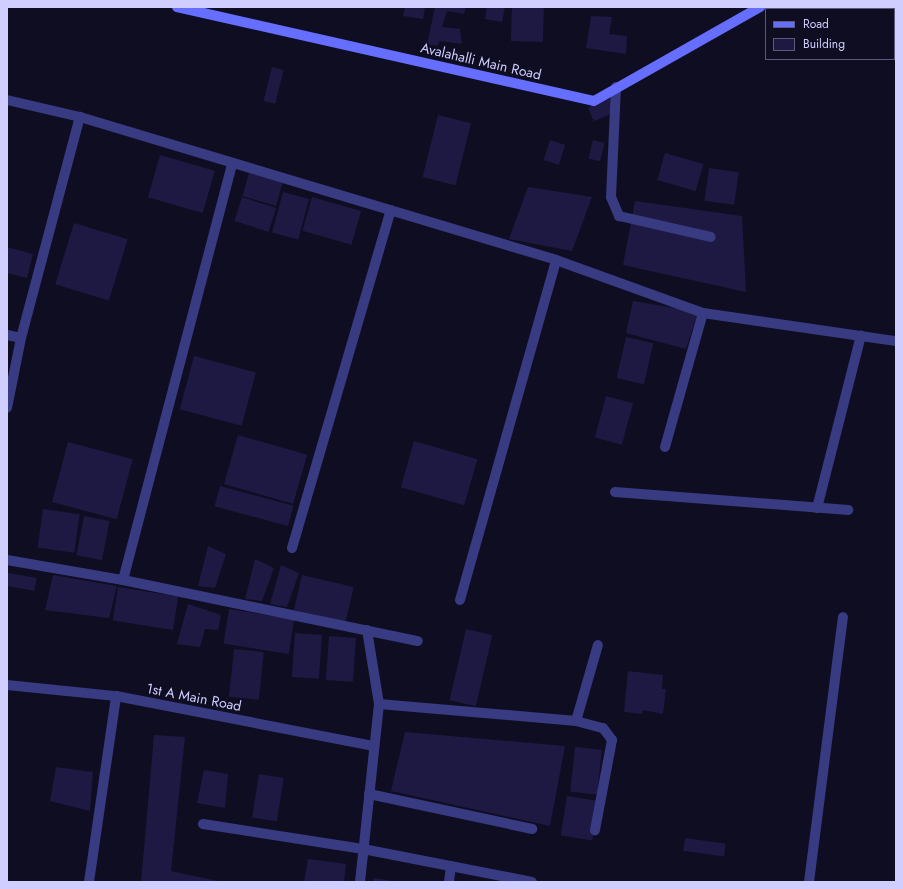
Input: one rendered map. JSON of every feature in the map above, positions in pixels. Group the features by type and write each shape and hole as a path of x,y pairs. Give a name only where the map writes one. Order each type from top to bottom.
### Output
{"main road":[{"name":"Avalahalli Main Road","path":"177,7 594,101 616,87 759,7"}],"street":[{"path":"616,87 611,197 619,216 711,237"},
{"path":"7,100 80,117 232,164 556,260 703,313 896,341"},
{"path":"7,408 21,338 80,117"},
{"path":"123,580 232,164"},
{"path":"292,548 391,210"},
{"path":"460,600 556,260"},
{"path":"665,447 703,313"},
{"path":"7,335 21,338"},
{"path":"817,508 861,336"},
{"path":"615,492 848,510"},
{"path":"7,560 123,580 418,641"},
{"path":"809,882 843,617"},
{"path":"360,882 379,704 367,630"},
{"path":"576,721 598,645"},
{"name":"1st A Main Road","path":"7,685 116,696 374,746"},
{"path":"89,882 116,696"},
{"path":"379,704 576,721 603,728 612,740 595,830"},
{"path":"369,794 532,829"},
{"path":"203,824 364,849 532,882"},
{"path":"449,882 451,866"}],"building":[{"path":"405,7 425,7 423,19 403,16"},
{"path":"435,7 466,7 464,14 447,11 442,27 460,29 462,44 440,41 437,46 427,44"},
{"path":"487,7 505,7 502,22 485,19"},
{"path":"512,7 544,8 543,42 511,41"},
{"path":"875,7 882,8 842,8"},
{"path":"895,15 896,15 895,40"},
{"path":"591,16 612,17 609,34 627,36 626,54 586,48"},
{"path":"272,67 284,70 275,104 264,101"},
{"path":"610,98 616,112 594,121 588,107"},
{"path":"438,115 471,123 456,185 423,177"},
{"path":"550,140 565,145 559,165 544,160"},
{"path":"593,140 605,143 600,161 588,158"},
{"path":"665,153 703,164 696,191 657,180"},
{"path":"160,155 215,171 203,213 148,197"},
{"path":"709,168 739,172 734,205 704,201"},
{"path":"249,173 283,183 276,206 242,196"},
{"path":"528,187 592,197 572,251 509,239"},
{"path":"283,192 309,199 298,240 272,233"},
{"path":"242,197 276,208 269,232 234,221"},
{"path":"312,197 361,211 351,245 302,231"},
{"path":"635,201 742,216 746,292 623,265"},
{"path":"74,223 128,239 109,301 55,284"},
{"path":"7,247 33,254 27,278 7,273"},
{"path":"633,301 698,312 686,349 626,333"},
{"path":"626,337 653,343 644,384 617,378"},
{"path":"194,356 256,373 242,426 180,409"},
{"path":"606,396 633,403 622,445 595,438"},
{"path":"238,435 307,455 293,504 224,484"},
{"path":"414,441 477,459 464,505 401,487"},
{"path":"68,442 133,459 117,519 52,502"},
{"path":"220,486 293,506 288,526 215,506"},
{"path":"43,509 80,514 74,553 38,548"},
{"path":"84,516 110,521 102,560 76,555"},
{"path":"208,546 226,554 215,588 198,586"},
{"path":"255,559 274,568 262,601 245,599"},
{"path":"281,565 299,573 287,607 270,604"},
{"path":"8,573 37,578 34,591 7,586"},
{"path":"53,575 117,586 109,618 45,610"},
{"path":"302,575 354,587 346,622 294,610"},
{"path":"118,587 178,597 173,630 113,621"},
{"path":"188,604 221,615 218,630 205,629 200,647 177,644"},
{"path":"229,609 294,619 289,654 224,644"},
{"path":"466,629 492,635 476,706 450,700"},
{"path":"295,633 322,635 319,679 292,677"},
{"path":"329,636 356,638 353,682 326,680"},
{"path":"234,649 264,652 259,700 229,697"},
{"path":"628,671 663,675 662,689 666,689 663,714 643,710 642,714 624,712"},
{"path":"405,732 565,746 550,826 391,791"},
{"path":"154,735 185,737 171,871 222,882 141,882"},
{"path":"575,747 602,750 597,795 570,792"},
{"path":"56,767 93,772 90,811 50,801"},
{"path":"204,770 228,774 225,808 197,803"},
{"path":"259,774 284,778 277,821 252,817"},
{"path":"567,796 599,801 592,841 561,836"},
{"path":"685,838 726,844 724,857 683,851"},
{"path":"308,859 346,864 344,882 304,882"},
{"path":"374,878 392,881 392,882 373,882"}]}
